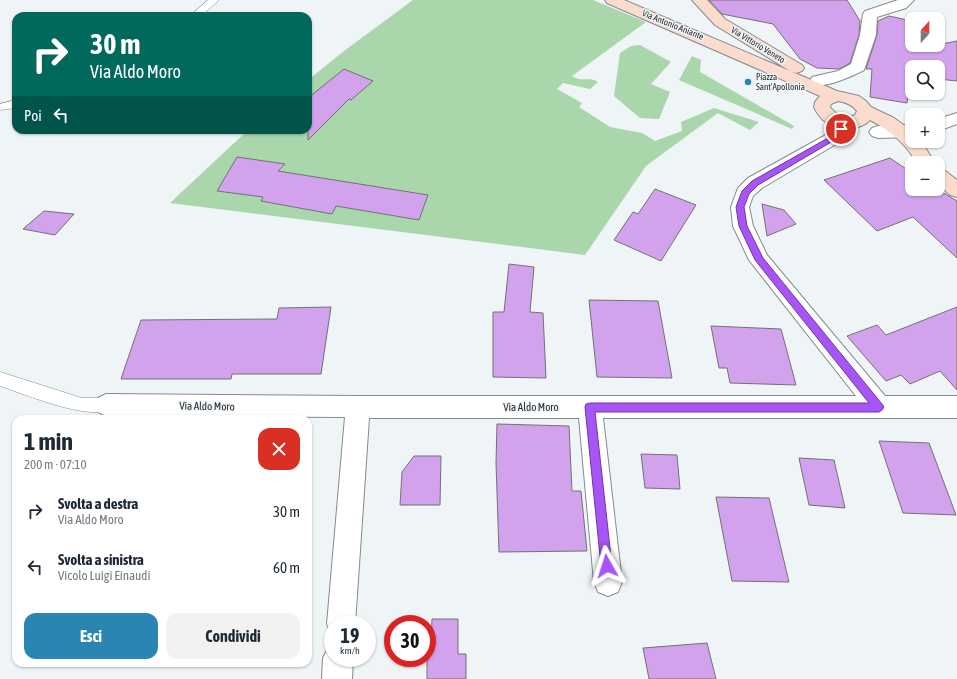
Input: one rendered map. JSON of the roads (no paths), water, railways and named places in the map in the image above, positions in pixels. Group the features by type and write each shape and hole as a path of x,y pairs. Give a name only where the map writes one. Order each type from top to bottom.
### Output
{"street":[{"name":"Via Antonio Aniante","path":"612,0 714,42 733,53"},
{"name":"Via Vittorio Veneto","path":"699,0 720,22 818,81 838,96"},
{"path":"818,81 844,74 858,67 868,35 870,14 900,5 907,0"},
{"path":"714,42 720,38 724,31 720,22"},
{"path":"733,53 838,96 857,102 856,118"},
{"path":"733,53 823,110 833,118 856,118 880,126 905,129"},
{"path":"823,110 822,104 824,100 838,96"},
{"path":"856,118 841,129 830,140 755,183 745,192 740,207 743,226 759,260 879,407"},
{"path":"880,126 917,156"},
{"path":"945,180 957,190"},
{"name":"Via Aldo Moro","path":"106,405 358,407 957,407"},
{"path":"342,615 358,407"},
{"path":"590,407 608,582"},
{"path":"337,679 338,667"}],"lane":[{"path":"200,12 214,0"},
{"path":"1,108 12,105"},
{"path":"0,379 82,405 106,405"}],"place":[{"name":"Piazza Sant'Apollonia","path":"748,82"}]}
